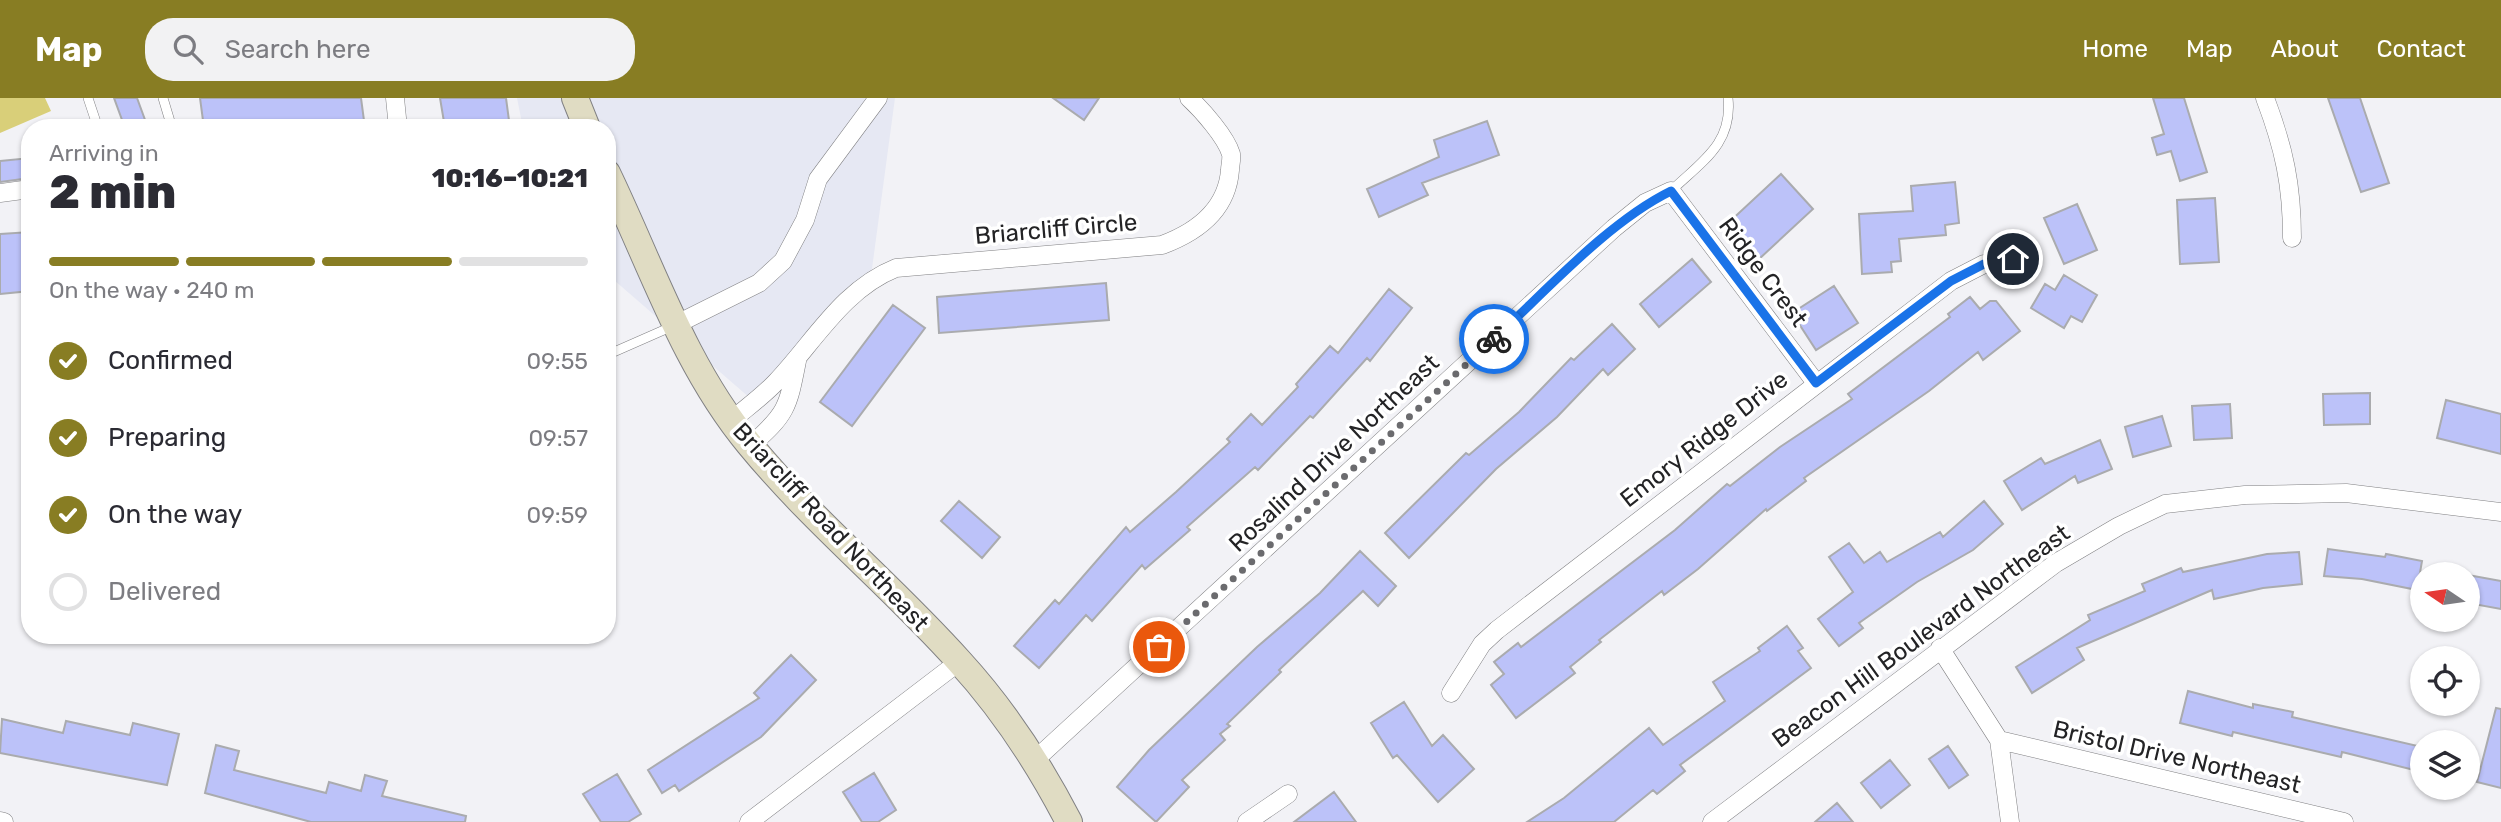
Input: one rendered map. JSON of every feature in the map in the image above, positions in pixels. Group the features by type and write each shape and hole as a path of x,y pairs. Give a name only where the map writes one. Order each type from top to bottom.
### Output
{"main road":[{"path":"575,98 583,119"},
{"name":"Briarcliff Road Northeast","path":"616,192 645,252 675,325 731,421 750,446 861,564 960,661 1036,759 1069,822"}],"street":[{"path":"395,98 397,119"},
{"path":"675,325 759,283 783,261 805,219 818,179 878,98"},
{"name":"Briarcliff Circle","path":"731,421 774,384 845,302 873,277 896,268 1162,245 1189,235 1216,210 1228,190 1231,155 1202,110 1189,98"},
{"path":"2265,98 2281,146 2292,193 2292,238"},
{"path":"0,193 21,190"},
{"name":"Ridge Crest","path":"1671,191 1816,383"},
{"name":"Rosalind Drive Northeast","path":"1036,759 1614,228 1645,203 1671,191"},
{"name":"Emory Ridge Drive","path":"1451,694 1468,665 1497,630 1816,383 1951,281 1984,264 2013,259"},
{"name":"Briarcliff Circle","path":"750,446 778,422 788,405 797,359"},
{"name":"Beacon Hill Boulevard Northeast","path":"1712,822 2056,563 2119,526 2165,504 2245,495 2346,494 2501,512"},
{"path":"1940,648 1999,740 2010,822"},
{"path":"749,822 960,661"},
{"name":"Bristol Drive Northeast","path":"1999,740 2344,822"},
{"path":"1247,822 1287,794"}],"lane":[{"path":"88,98 95,119"},
{"path":"163,98 169,119"},
{"path":"1671,191 1718,146 1730,118 1728,98"},
{"path":"616,351 675,325"}],"shaded area":[{"path":"0,98 45,98 51,111 32,119 21,119 21,124 0,133"},
{"path":"517,98 895,98 871,276 758,405 616,282 616,119 521,119"}],"building":[{"path":"114,98 137,98 145,119 122,119"},
{"path":"200,98 361,98 364,119 203,119"},
{"path":"440,98 506,98 509,119 444,119"},
{"path":"1053,98 1099,98 1084,120"},
{"path":"2153,98 2184,98 2207,172 2180,181 2171,151 2157,155 2152,138 2164,134"},
{"path":"2328,98 2360,98 2389,183 2361,192"},
{"path":"1487,121 1499,155 1422,183 1428,195 1379,217 1367,189 1439,157 1434,140"},
{"path":"21,159 21,179 0,182 0,161"},
{"path":"1781,174 1813,209 1758,260 1726,225"},
{"path":"1955,182 1959,223 1945,225 1946,235 1899,239 1901,261 1891,262 1892,272 1862,274 1859,214 1913,211 1911,186"},
{"path":"2215,198 2219,262 2180,264 2177,200"},
{"path":"2077,204 2097,250 2064,264 2044,218"},
{"path":"21,233 21,292 0,294 0,234"},
{"path":"1692,259 1711,282 1659,327 1640,304"},
{"path":"2064,275 2097,295 2082,322 2071,316 2064,328 2031,308 2045,284 2055,290"},
{"path":"1106,283 1109,320 939,333 937,297"},
{"path":"1834,286 1858,323 1816,350 1792,313"},
{"path":"1389,289 1412,308 1370,361 1367,358 1313,418 1310,416 1258,470 1255,467 1187,527 1190,530 1145,569 1142,565 1092,621 1086,615 1039,668 1014,646 1055,600 1059,604 1126,527 1130,532 1176,492 1230,442 1227,439 1251,414 1262,425 1298,387 1296,384 1330,346 1338,353"},
{"path":"1970,297 1980,309 1990,301 1996,301 2020,331 1983,360 1978,352 1929,391 1804,478 1806,481 1767,511 1766,509 1698,569 1664,595 1662,591 1599,640 1601,642 1570,667 1575,673 1516,718 1491,685 1504,674 1494,662 1518,643 1521,647 1675,530 1727,484 1730,486 1780,447 1852,399 1848,394 1950,317 1948,314"},
{"path":"893,305 925,328 852,426 820,402"},
{"path":"1612,324 1635,349 1608,375 1603,369 1557,417 1496,469 1409,558 1385,533 1466,453 1469,455 1519,412 1571,358 1574,360"},
{"path":"2370,393 2370,424 2324,425 2323,394"},
{"path":"2446,400 2501,414 2501,454 2437,438"},
{"path":"2230,404 2232,438 2194,440 2192,406"},
{"path":"2162,416 2171,446 2133,457 2125,427"},
{"path":"2100,440 2112,469 2078,483 2075,476 2022,510 2004,481 2041,458 2045,464"},
{"path":"959,501 1000,537 982,558 941,521"},
{"path":"1984,501 2003,524 1973,550 1917,582 1859,623 1863,628 1839,646 1818,619 1853,592 1829,557 1849,543 1864,563 1880,552 1887,562 1940,532 1943,537"},
{"path":"2328,549 2385,557 2386,554 2422,561 2410,562 2410,589 2362,579 2324,576"},
{"path":"1360,551 1396,586 1378,606 1363,591 1279,670 1281,672 1227,724 1230,726 1220,734 1225,740 1182,780 1189,787 1156,822 1117,787 1149,750 1257,647 1320,593"},
{"path":"2299,552 2302,584 2263,588 2214,599 2212,590 2077,648 2084,660 2032,693 2016,667 2090,620 2088,615 2145,591 2142,584 2181,568 2183,572 2267,554"},
{"path":"2480,577 2501,581 2501,609 2480,605"},
{"path":"1787,626 1803,648 1798,651 1811,668 1680,765 1685,771 1657,794 1653,790 1614,822 1527,822 1564,798 1649,728 1663,745 1725,701 1713,682 1760,651 1758,648"},
{"path":"791,655 816,680 761,737 679,791 675,785 662,793 648,770 759,698 754,693"},
{"path":"2188,691 2253,708 2253,704 2293,712 2292,717 2410,744 2410,769 2342,752 2341,757 2233,732 2232,736 2180,723"},
{"path":"1404,702 1432,746 1443,735 1474,769 1438,802 1397,755 1393,758 1371,723"},
{"path":"2496,708 2501,709 2501,788 2480,783 2480,770"},
{"path":"2,719 63,733 66,721 130,735 133,723 179,734 167,785 0,753"},
{"path":"216,745 239,751 234,770 326,793 329,782 361,791 365,775 387,781 382,796 466,816 465,822 311,822 205,793"},
{"path":"1948,746 1968,775 1949,788 1929,759"},
{"path":"1890,760 1910,785 1881,808 1861,783"},
{"path":"874,773 896,810 878,822 862,822 843,792"},
{"path":"617,774 641,814 628,822 601,822 583,794"},
{"path":"1334,792 1356,822 1294,822"},
{"path":"1837,803 1853,822 1815,822"}],"way so far":[{"path":"1159,647 1494,339"}],"route":[{"path":"1494,339 1614,228 1645,203 1671,191 1816,383 1951,281 1984,264 2013,259"}]}
